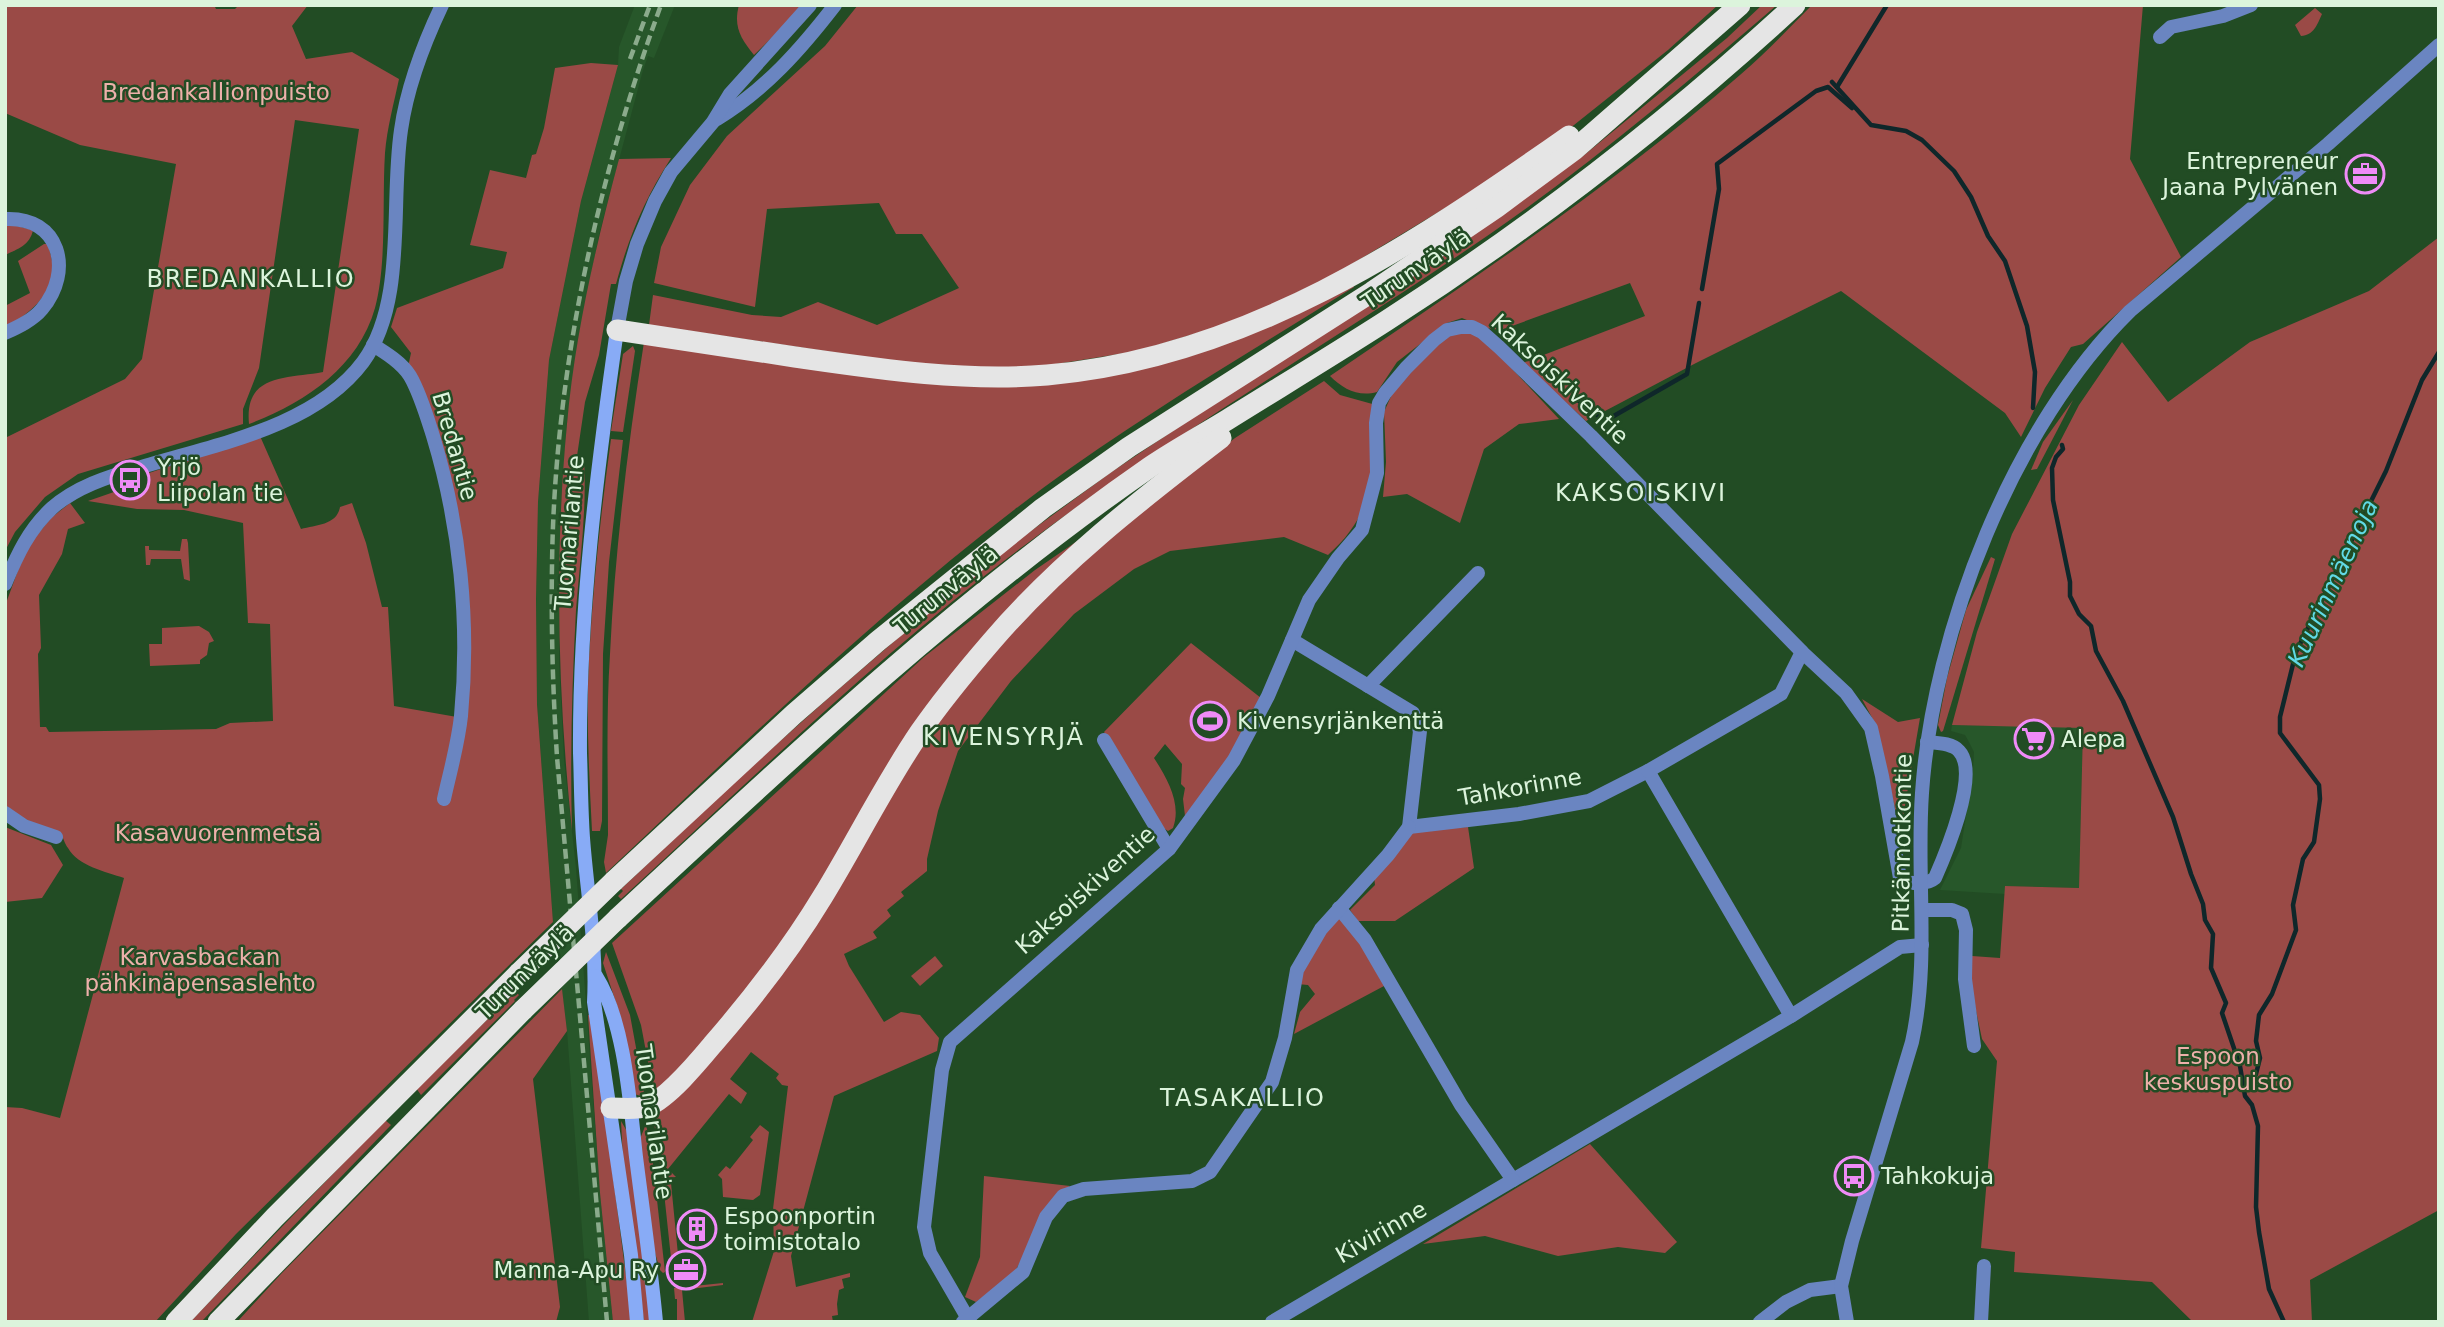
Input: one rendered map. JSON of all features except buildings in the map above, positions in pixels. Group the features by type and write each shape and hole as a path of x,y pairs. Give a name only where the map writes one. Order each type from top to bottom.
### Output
{"highway":[{"name":"Turunväylä","path":"176,1322 275,1217 519,973 794,714 878,640 1043,508 1129,447 1372,292 1497,207 1574,150 1740,5"},
{"name":"Turunväylä","path":"218,1322 523,1010 618,918 814,736 982,592 1152,466 1442,283 1517,232 1626,152 1730,65 1795,5"},
{"path":"617,330 851,365 938,374 1046,375 1141,361 1251,326 1304,302 1430,230 1572,134 1645,89"},
{"path":"620,1108 649,1105 672,1088 748,1003 785,956 823,897 920,733 957,682 994,638 1075,554 1237,425 1278,388"}],"main road":[{"name":"Tuomarilantie","path":"617,330 599,454 582,643 580,754 583,836 596,975 604,988 619,1037 620,1108 637,1322"},
{"name":"Tuomarilantie","path":"620,1108 656,1322"}],"street":[{"path":"5,584 21,547 36,525 71,494 124,472 250,434 294,417 331,394 363,363 382,329 391,287 395,184 401,129 416,69 442,5"},
{"name":"Tuomarilantie","path":"617,330 626,281 637,244 655,201 682,157 713,122 730,94 810,5"},
{"name":"Tuomarilantie","path":"713,122 740,105 780,70 835,5"},
{"path":"2160,37 2171,27 2223,16 2251,5"},
{"name":"Pitkännotkontie","path":"1847,1322 1841,1286 1912,1042 1920,1002 1922,794 1927,742 1945,654 1958,609 1991,523 2024,456 2086,357 2130,311 2328,144 2439,45"},
{"path":"5,219 24,221 52,237 59,250 60,262 49,299 41,310 22,325 5,333"},
{"name":"Kaksoiskiventie","path":"967,1320 930,1253 924,1227 940,1081 950,1042 1168,849 1234,760 1268,696 1310,600 1323,578 1362,530 1377,473 1376,423 1379,403 1434,340 1447,330 1472,327 1499,347 1846,693 1871,728 1900,878 1903,882 1921,883"},
{"name":"Bredantie","path":"373,345 388,354 410,375 428,420 444,472 457,549 465,642 461,718 444,799"},
{"path":"1368,686 1478,573"},
{"path":"967,1320 1023,1272 1046,1217 1063,1196 1084,1189 1192,1181 1210,1172 1272,1082 1284,1038 1297,970 1321,929 1388,855 1409,827 1420,731 1413,713 1292,640"},
{"name":"Tahkorinne","path":"1409,827 1519,814 1589,801 1648,771 1780,694 1802,652"},
{"path":"1104,740 1168,849"},
{"path":"1921,883 1932,881 1939,868 1959,816 1964,781 1962,757 1958,750 1927,742"},
{"path":"1648,771 1791,1016"},
{"path":"5,814 24,826 56,837"},
{"path":"1339,908 1365,940 1461,1105 1513,1180 1791,1016 1900,947 1922,945"},
{"path":"1922,910 1962,914 1966,930 1965,979 1974,1046"},
{"name":"Kivirinne","path":"1272,1322 1513,1180"},
{"path":"1982,1322 1984,1266"},
{"path":"1760,1322 1786,1301 1810,1290 1841,1286"}],"shaded area":[{"path":"635,5 675,5 654,58 648,56 643,70 600,231 579,335 567,422 561,504 559,661 564,759 576,868 600,1193 613,1322 589,1322 567,1031 553,922 537,704 538,502 549,360 581,201 618,65 619,47"},
{"path":"1952,725 2083,727 2079,888 2006,886 2005,894 1940,890 1961,848 1973,770 1974,752 1965,735 1951,731"}],"green space":[{"name":"Bredankallionpuisto","path":"5,5 214,5 216,9 235,9 239,5 308,5 292,26 306,59 352,52 399,79 385,153 383,252 379,291 367,329 342,366 309,394 249,424 249,407 253,395 261,387 282,378 323,372 359,129 295,120 259,368 243,409 243,424 78,474 45,497 15,532 5,551 5,438 125,379 142,359 176,164 80,145 5,113"},
{"path":"739,5 805,5 754,55 739,32"},
{"path":"858,5 1718,5 1668,50 1569,129 1505,172 1337,273 1243,319 1138,351 1037,367 975,369 913,364 649,325 653,295 752,315 781,317 818,302 877,325 959,288 922,234 896,234 879,203 767,209 755,307 654,283 661,247 690,185 727,136 825,46"},
{"path":"1762,5 1777,5 1637,123 1528,207 1432,273 1139,464 972,586 818,717 621,899 618,896 623,891 621,889 740,777 833,694 933,608 1020,539 1110,473 1583,156 1727,38"},
{"path":"1812,5 2143,5 2130,159 2181,257 2083,344 2071,347 2045,388 2021,437 2005,413 1841,291 1586,421 1523,363 1645,316 1630,283 1501,330 1486,328 1462,318 1447,323 1397,362 1377,392 1351,391 1330,376 1540,232 1642,156 1749,67"},
{"path":"2315,8 2322,14 2318,22 2312,32 2301,36 2295,25"},
{"name":"Karvasbackan pähkinäpensaslehto","path":"591,63 618,65 581,201 549,360 538,502 537,704 553,922 236,1234 155,1322 5,1322 5,1107 22,1108 60,1118 124,878 85,864 73,854 60,833 31,822 5,805 5,606 21,562 33,540 51,518 70,503 85,523 68,529 62,554 39,595 40,727 46,727 49,732 216,729 230,723 273,721 270,624 248,623 243,523 184,510 137,509 88,501 137,484 143,475 260,436 301,529 330,521 340,507 352,503 366,543 382,607 388,607 394,706 457,717 460,755 462,556 408,367 411,353 391,327 397,308 503,268 507,252 470,245 490,170 526,178 532,155 536,154 544,128 555,68"},
{"path":"671,158 638,219 616,284 611,284 599,355 585,402 577,456 584,459 585,497 573,665 572,831 563,729 559,577 563,475 575,357 595,257 619,159"},
{"path":"5,223 33,230 26,243 5,255"},
{"name":"Espoon keskuspuisto","path":"2439,237 2439,1210 2310,1280 2312,1322 2193,1322 2152,1282 2014,1272 2015,1252 1981,1248 1997,1061 1982,1039 1972,992 1972,956 2000,958 2005,886 2079,888 2083,728 1952,725 1977,632 2012,534 2079,405 2122,342 2168,402 2250,342 2369,291"},
{"path":"48,244 53,267 49,287 38,303 5,328 5,306 30,293 18,261"},
{"path":"1352,284 1354,287 1119,435 985,532 819,674 606,873 604,862 608,835 608,699 612,615 623,497 644,342 1059,379"},
{"path":"1467,331 1486,341 1559,419 1519,424 1484,449 1460,523 1407,494 1383,497 1386,462 1384,412 1392,394 1427,353 1446,336"},
{"path":"633,346 635,351 623,432 611,431 623,354"},
{"path":"1324,381 1340,395 1376,405 1370,487 1359,517 1337,546 1328,555 1284,537 1170,551 1134,569 1074,614 1011,681 958,751 938,811 927,859 927,871 901,892 904,896 887,910 891,916 873,932 877,938 844,954 884,1022 901,1012 920,1015 939,1038 937,1051 834,1096 791,1256 796,1287 850,1273 850,1277 842,1279 844,1288 839,1290 838,1315 832,1316 833,1322 752,1322 774,1251 773,1209 788,1086 782,1085 776,1078 779,1074 751,1052 730,1079 747,1093 741,1104 729,1094 668,1169 676,1177 662,1178 653,1115 887,803 947,707 1035,604 1100,542 1235,438"},
{"path":"2073,400 2037,469 2031,470 2043,442"},
{"path":"611,439 623,440 609,562 603,654 602,821 600,831 592,831 588,723 589,659"},
{"path":"1105,522 1046,573 845,848 741,1002 654,1094 641,1025 612,943 924,657 1035,570"},
{"path":"182,539 187,539 188,543 190,581 184,579 181,559 151,559 150,565 146,565 145,546 149,546 149,550 180,551"},
{"path":"1991,557 1995,559 1941,732 1938,725 1947,678 1966,610"},
{"path":"199,626 209,632 214,641 209,643 207,655 200,660 200,664 150,666 149,644 162,644 162,628"},
{"path":"1191,643 1261,698 1231,758 1185,816 1185,788 1181,784 1182,764 1165,744 1154,758 1168,783 1176,810 1173,828 1168,831 1159,825 1104,732"},
{"path":"1862,699 1898,722 1920,718 1903,817 1895,809 1877,727"},
{"name":"Kasavuorenmetsä","path":"5,827 51,845 63,865 42,898 5,902"},
{"path":"1468,827 1474,868 1395,921 1358,921 1350,910 1375,885 1374,876 1411,830"},
{"path":"1338,914 1386,982 1384,986 1294,1034 1300,1012 1315,994 1308,985 1297,984 1300,971"},
{"path":"606,952 630,1015 644,1091 641,1096 634,1094 619,1012 603,963"},
{"path":"935,956 943,966 920,986 911,976"},
{"path":"562,989 567,1031 533,1079 560,1307 556,1322 237,1322 281,1274"},
{"path":"516,992 519,995 515,1001 421,1095 416,1088"},
{"path":"588,1015 592,1016 632,1322 613,1322 600,1193"},
{"path":"385,1120 391,1125 201,1322 190,1322"},
{"path":"621,1121 628,1133 652,1322 644,1322 623,1161"},
{"path":"646,1124 652,1155 663,1273 653,1246 640,1139"},
{"path":"760,1125 769,1132 760,1195 753,1200 723,1197 722,1179 718,1175 726,1166 730,1169 753,1140 750,1137"},
{"path":"1590,1144 1677,1242 1665,1253 1618,1247 1558,1256 1485,1236 1423,1244"},
{"path":"984,1176 1070,1186 1057,1195 1013,1275 976,1302 965,1297 980,1257"},
{"path":"663,1183 671,1183 680,1275 691,1275 692,1284 674,1286"},
{"path":"723,1283 682,1290 685,1322 677,1322 674,1288"}],"waterway":[{"path":"1837,87 1887,5"},
{"path":"1832,82 1871,125 1906,131 1922,140 1954,171 1971,197 1988,236 2005,261 2027,326 2035,372 2033,408"},
{"path":"1702,289 1719,189 1717,164 1816,91 1828,87 1852,108"},
{"path":"1575,398 1605,421 1687,374 1699,303"},
{"name":"Kuurinmäenoja","path":"2244,1089 2256,1074 2260,1058 2256,1041 2259,1015 2272,994 2296,930 2293,905 2303,859 2314,842 2320,799 2319,785 2280,733 2280,717 2296,652 2386,471 2422,380 2439,352"},
{"path":"2062,445 2063,449 2052,468 2053,500 2070,582 2070,596 2079,614 2091,626 2096,651 2123,701 2173,817 2203,904 2205,920 2213,934 2211,968 2226,1003 2222,1013 2240,1066 2245,1096 2252,1105 2258,1126 2256,1207 2259,1232 2269,1289 2284,1322"}],"railway":[{"path":"630,59 650,5"},
{"path":"607,1322 557,757 553,686 552,566 561,423 583,281 617,141 661,5"}],"place":[{"name":"Entrepreneur Jaana Pylvänen","path":"2365,174"},
{"name":"Yrjö Liipolan tie","path":"130,480"},
{"name":"Kivensyrjänkenttä","path":"1210,721"},
{"name":"Alepa","path":"2034,739"},
{"name":"Tahkokuja","path":"1854,1176"},
{"name":"Espoonportin toimistotalo","path":"697,1229"},
{"name":"Manna-Apu Ry","path":"686,1270"}],"district":[{"name":"BREDANKALLIO","path":"251,279"},
{"name":"KAKSOISKIVI","path":"1641,493"},
{"name":"KIVENSYRJÄ","path":"1004,737"},
{"name":"TASAKALLIO","path":"1243,1098"}]}
